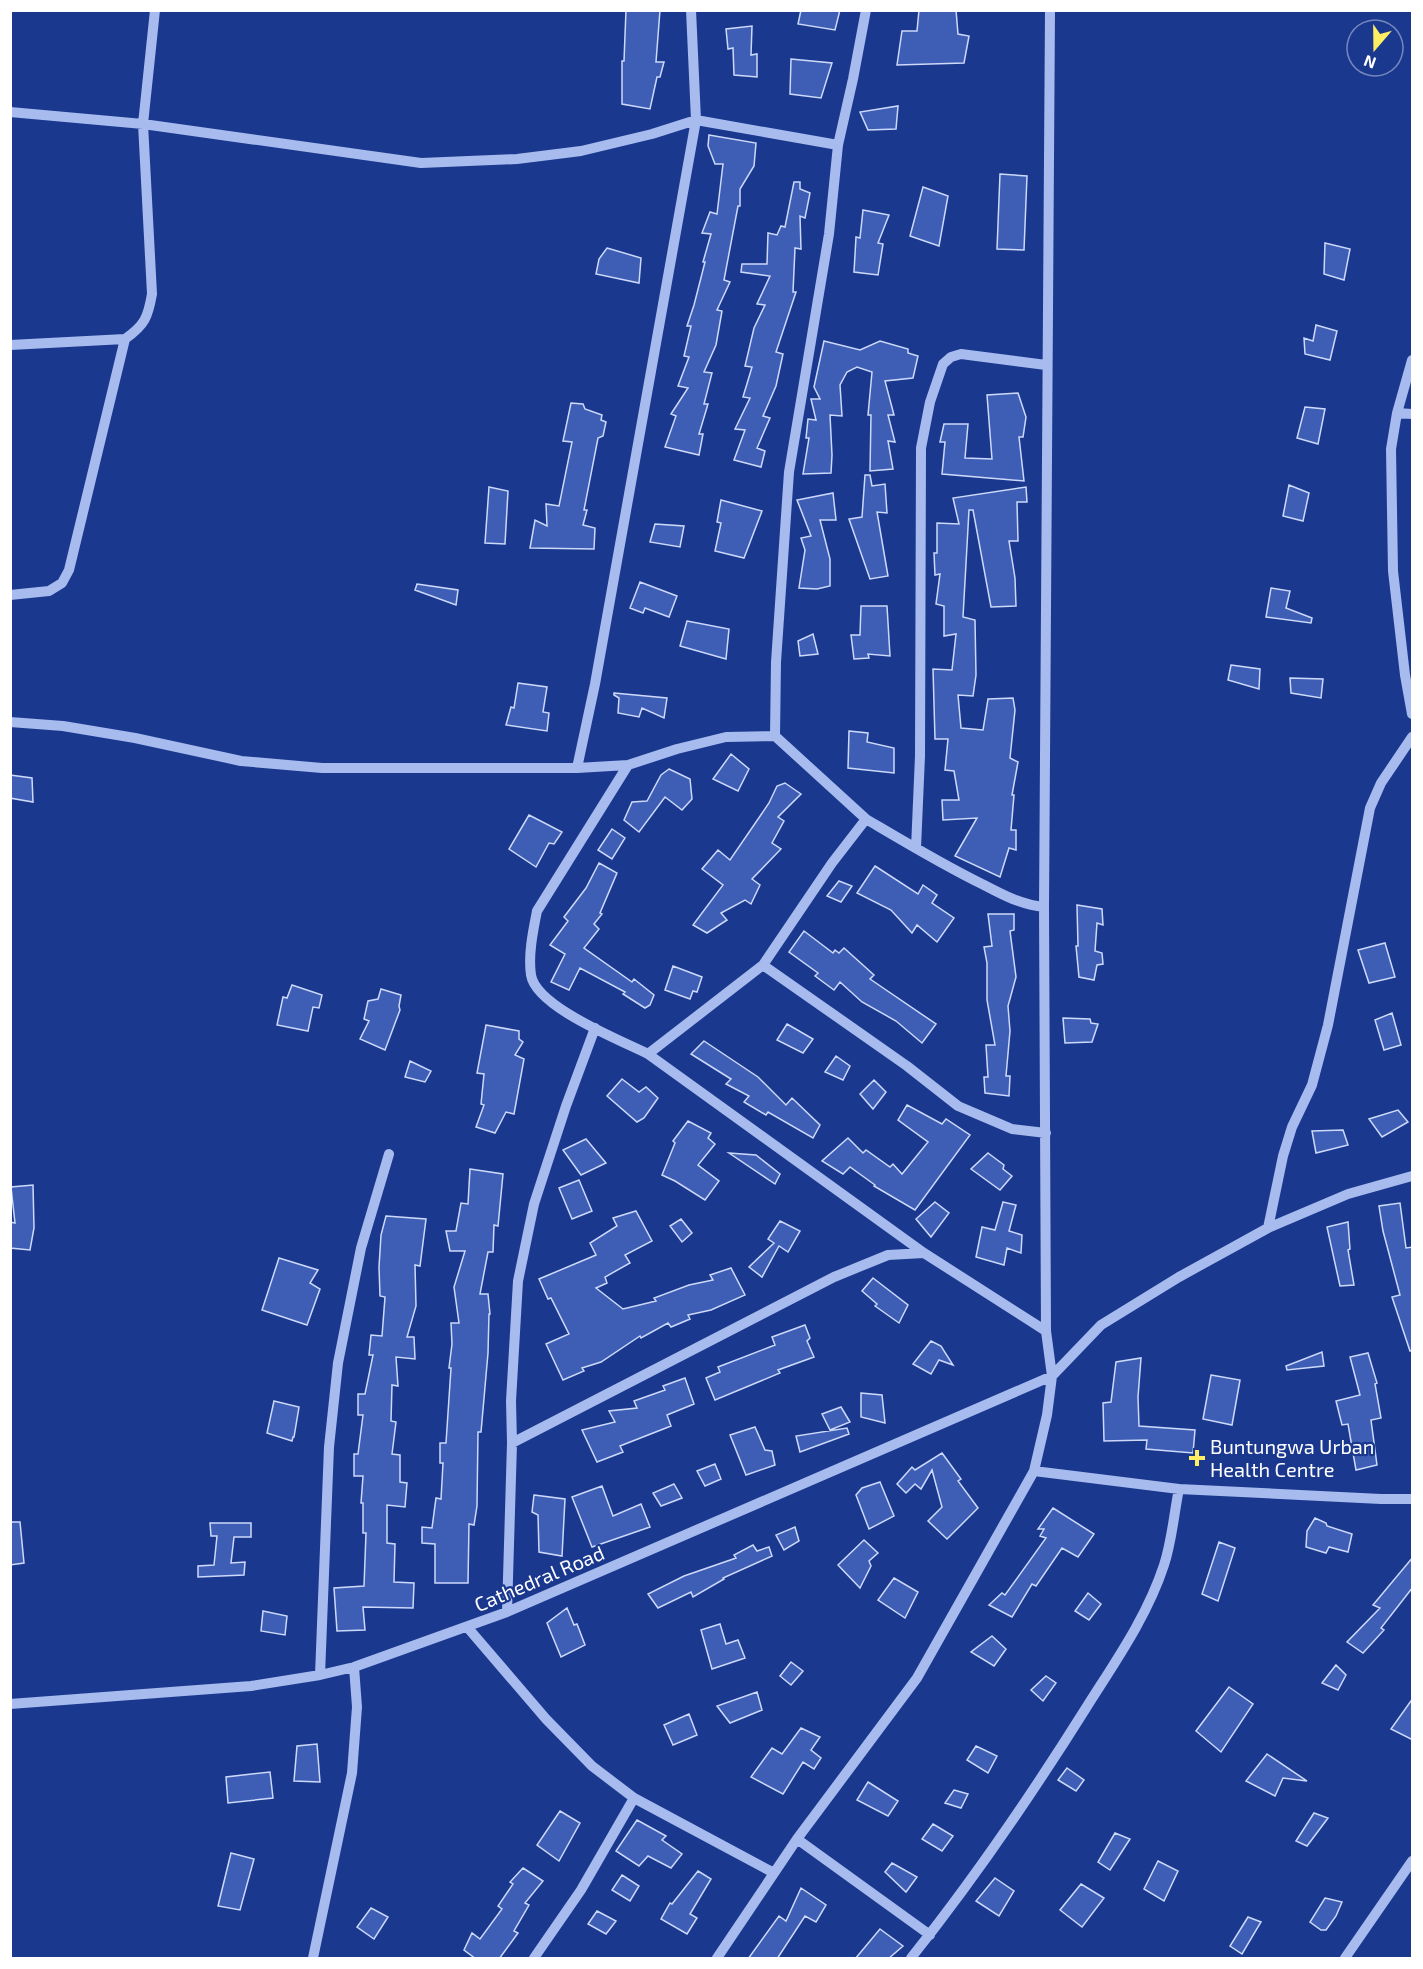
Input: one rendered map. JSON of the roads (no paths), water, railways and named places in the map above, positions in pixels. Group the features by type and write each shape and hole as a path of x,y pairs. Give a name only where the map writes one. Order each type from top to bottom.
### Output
{"street":[{"path":"10,345 125,339 138,330 149,315 152,294 143,124 155,10"},
{"path":"577,768 595,684 696,120 691,10"},
{"path":"776,736 776,662 789,472 829,234 838,146 854,79 866,10"},
{"path":"717,1959 797,1839 917,1678 1034,1471 1047,1415 1052,1376 1046,1331 1044,907 1050,10"},
{"path":"10,112 143,124 422,163 517,159 581,151 652,134 696,120 838,146"},
{"path":"10,595 49,591 62,583 69,570 125,339"},
{"path":"916,848 920,756 921,448 930,402 943,364 951,357 961,354 1046,365"},
{"path":"1413,360 1397,413 1391,449 1393,571 1405,675 1413,714"},
{"path":"1397,413 1413,414"},
{"path":"10,722 63,726 241,761 322,768 577,768 628,765 677,749 726,737 776,736 866,819 942,865 1013,899 1044,907"},
{"path":"1268,1228 1283,1156 1292,1127 1312,1085 1328,1025 1370,808 1381,783 1413,737"},
{"path":"628,765 537,911 532,935 531,977 537,990 547,1000 595,1028 648,1054 924,1253 1046,1331"},
{"path":"648,1054 763,965 832,863 866,819"},
{"path":"763,965 907,1066 958,1106 1012,1128 1046,1133"},
{"path":"507,1612 511,1401 518,1281 534,1204 566,1106 595,1028"},
{"path":"320,1675 329,1447 338,1363 361,1248 389,1154"},
{"path":"1052,1376 1101,1325 1179,1277 1268,1228 1348,1194 1413,1176"},
{"path":"512,1443 834,1277 888,1255 924,1253"},
{"name":"Cathedral Road","path":"10,1704 251,1686 354,1667 468,1628 507,1612 1052,1376"},
{"path":"1034,1471 1179,1489 1381,1499 1413,1498"},
{"path":"911,1959 1054,1758 1131,1636 1149,1602 1164,1563 1179,1489"},
{"path":"468,1628 546,1719 584,1758 634,1798 774,1873"},
{"path":"313,1959 352,1773 357,1707 354,1667"},
{"path":"534,1959 581,1890 634,1798"},
{"path":"797,1839 930,1935"},
{"path":"1345,1959 1413,1861"}],"place":[{"name":"Buntungwa Urban Health Centre","path":"1197,1458"}]}
